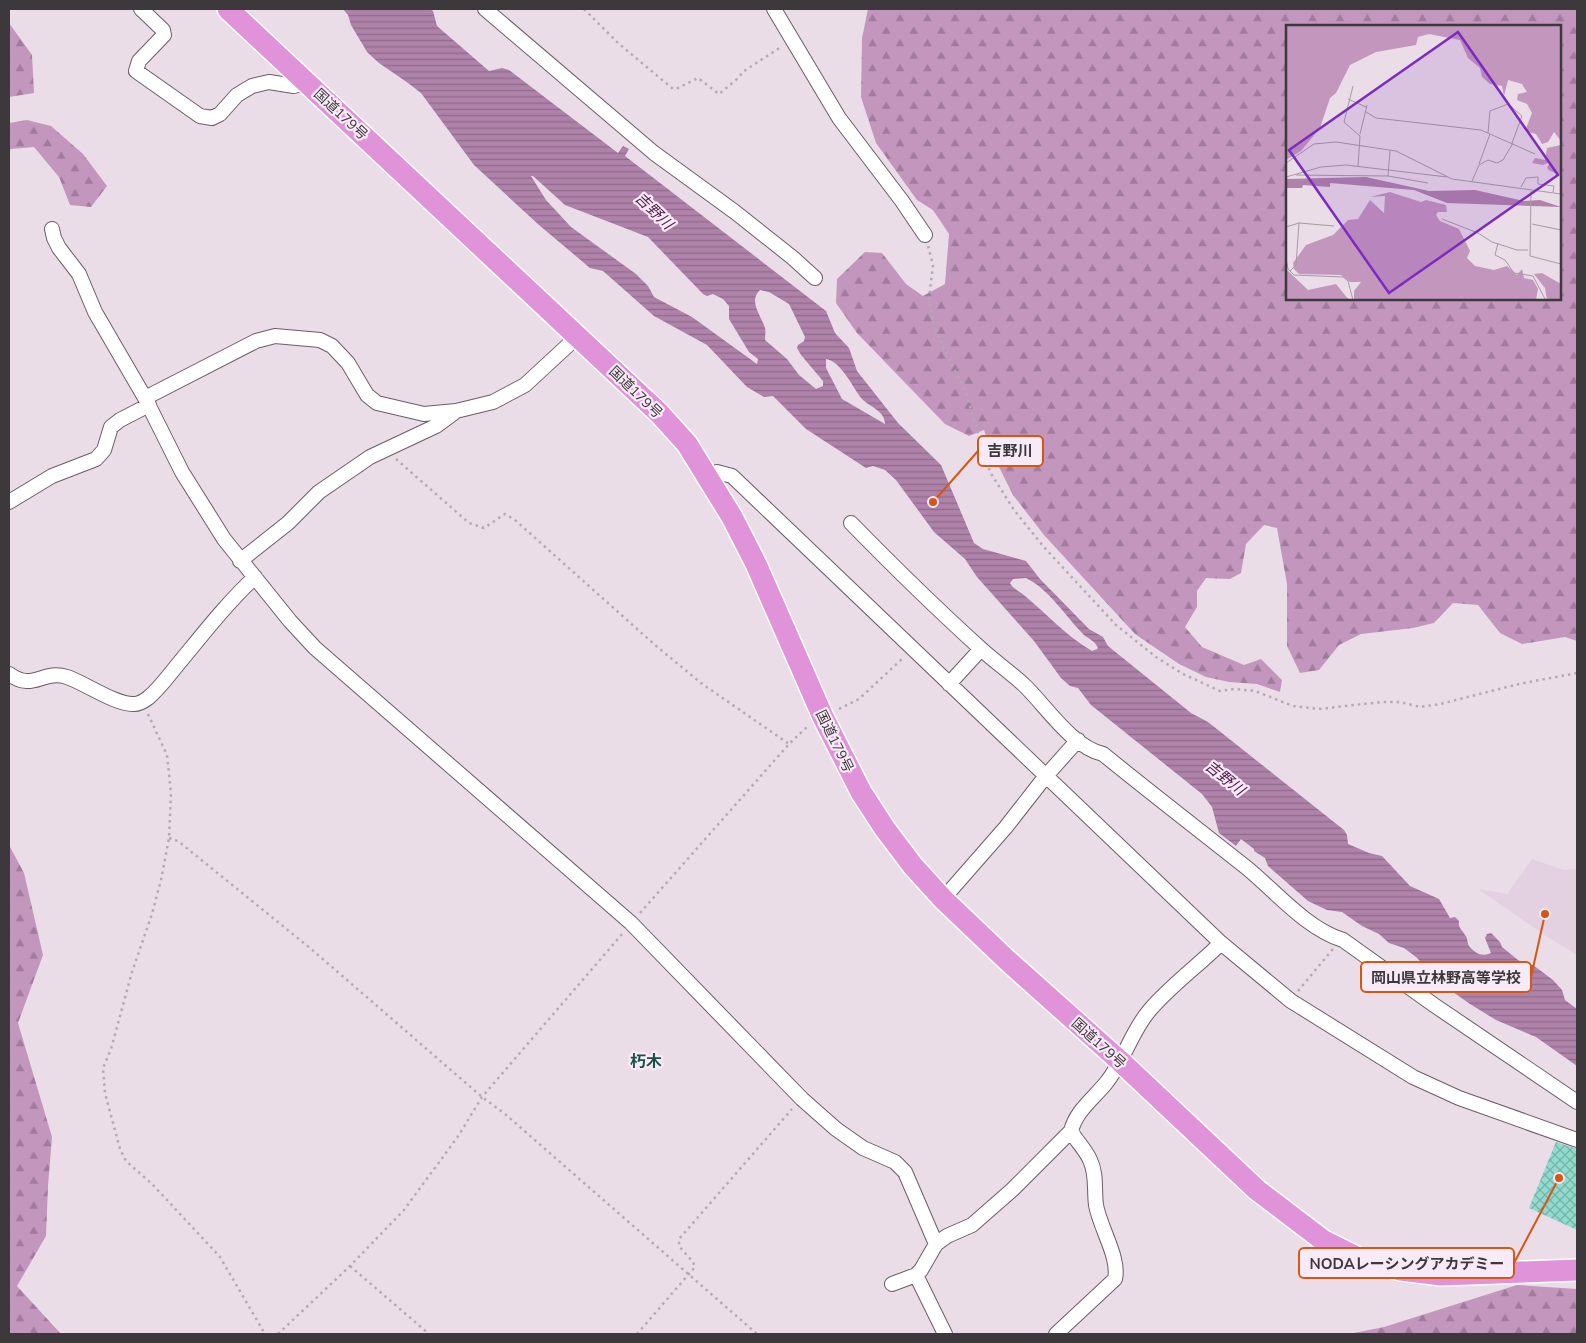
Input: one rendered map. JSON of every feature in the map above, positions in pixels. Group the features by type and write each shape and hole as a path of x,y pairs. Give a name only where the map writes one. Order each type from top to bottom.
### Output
{"highway":[{"name":"国道179号","path":"240,13 306,82 578,336 659,413 687,444 732,517 756,564 823,717 861,792 885,829 913,866 943,899 1008,961 1257,1190 1324,1241 1360,1259 1401,1270 1440,1275 1577,1270"}],"street":[{"path":"141,9 164,30 164,35 140,61 136,71 200,116 212,118 220,114 237,95 252,86 269,82 294,86 306,82"},
{"path":"485,9 654,153 764,235 815,278"},
{"path":"774,9 840,118 925,235"},
{"path":"52,230 60,248 79,274 94,312 147,402 182,472 224,539 290,621 315,648 632,923 802,1099 836,1129 863,1148 895,1162 905,1172 936,1244"},
{"path":"9,502 52,476 96,459 104,450 111,427 147,402 256,342 276,336 320,340 332,346 348,363 367,395 377,403 424,414 456,411 493,402 525,386 578,336"},
{"path":"240,561 288,523 319,492 370,458 436,426 456,411"},
{"path":"707,474 717,472 732,476 1221,943 1291,1001 1413,1078 1459,1098 1577,1140"},
{"path":"851,523 912,585 981,649 1025,686 1049,714 1078,740 1095,752 1103,754 1248,869 1314,926 1330,936 1343,940 1426,1000 1577,1102"},
{"path":"9,674 21,682 30,682 54,674 67,677 123,702 134,704 141,702 148,698 240,591 255,577"},
{"path":"949,684 981,649"},
{"path":"943,899 1078,740"},
{"path":"892,1284 916,1275 922,1270 936,1244 947,1236 972,1225 1012,1190 1071,1131 1074,1119 1107,1082 1148,1012 1221,943"},
{"path":"1056,1334 1115,1279 1117,1269 1100,1222 1096,1205 1094,1171 1090,1158 1076,1141 1071,1131"},
{"path":"916,1275 945,1334"}],"path":[{"path":"584,9 618,43 673,88 678,88 698,78 719,94 744,71 793,39"},
{"path":"925,235 932,266 929,299 934,324 945,352 964,390 990,472 1014,510 1042,546 1116,625 1156,657 1183,674 1220,691 1234,689 1255,691 1293,706 1319,709 1381,702 1400,702 1420,707 1440,704 1519,684 1577,673"},
{"path":"388,449 405,468 469,523 484,528 505,514 515,520 654,645 700,683 789,744"},
{"path":"278,1334 350,1266 404,1210 459,1135 482,1097 789,744 814,721 859,699 912,649"},
{"path":"141,702 155,728 166,755 172,794 169,838 152,914 132,972 111,1049 102,1068 105,1093 120,1149 126,1161 152,1184 220,1257 265,1334"},
{"path":"169,838 178,841 310,948 482,1097 505,1114 757,1334"},
{"path":"1291,1001 1333,949 1337,939"},
{"path":"637,1334 695,1267 679,1246 679,1240 802,1099"},
{"path":"350,1266 430,1334"}],"shaded area":[{"path":"1532,859 1564,870 1577,869 1577,955 1478,889 1507,894"}],"green space":[{"path":"868,9 1577,9 1577,641 1565,637 1522,644 1500,633 1478,605 1453,603 1434,623 1413,628 1361,634 1339,645 1319,670 1300,673 1287,646 1287,584 1277,528 1264,525 1246,544 1241,573 1230,579 1206,578 1197,591 1197,607 1185,627 1202,647 1244,665 1261,659 1282,680 1280,692 1257,684 1229,682 1206,677 1179,664 1135,634 1044,535 1013,495 991,451 984,430 969,436 945,424 857,333 836,303 837,279 865,252 882,253 906,284 923,296 945,284 949,234 933,210 917,200 876,143 861,97 862,38"},
{"path":"9,23 32,55 34,93 9,97"},
{"path":"27,120 51,126 83,154 107,186 91,207 70,205 59,177 34,147 11,149 9,151 9,123"},
{"path":"9,845 24,873 43,955 18,1023 52,1137 46,1236 17,1286 61,1334 9,1334"},
{"path":"1517,1285 1577,1289 1577,1334 1349,1334 1384,1327"}],"water":[{"path":"343,9 430,9 433,11 437,26 489,71 502,68 509,70 618,153 623,146 629,149 625,156 826,311 835,333 849,348 857,371 898,423 941,465 974,543 983,549 1026,561 1040,579 1089,629 1103,637 1108,646 1191,713 1208,722 1344,830 1347,835 1348,844 1382,856 1410,886 1439,899 1450,918 1455,917 1459,921 1468,945 1474,951 1482,955 1491,953 1485,938 1487,934 1491,933 1500,942 1502,947 1518,960 1527,965 1533,965 1553,980 1562,990 1565,1000 1577,1009 1577,1066 1536,1037 1496,1020 1470,1004 1443,985 1416,957 1404,948 1389,943 1379,934 1362,926 1342,912 1327,910 1308,901 1268,866 1265,858 1241,839 1236,846 1219,833 1212,807 1202,794 1091,705 1078,688 1070,686 1061,678 1034,641 977,577 965,559 934,532 896,480 885,470 873,466 866,468 806,429 773,396 764,397 747,387 707,345 654,316 603,271 590,268 539,225 474,165 421,93 379,63 367,52 351,25 348,15","holes":["531,176 565,205 648,237 703,294 707,296 713,294 723,299 729,306 729,319 749,352 758,359 757,364 692,317 654,297 648,286 636,274 571,227 546,200","760,290 769,292 789,304 805,337 804,341 797,348 823,381 823,386 816,389 799,375 787,359 765,340 765,328 755,303","826,359 837,365 862,399 883,416 885,424 842,399 826,368","1026,578 1043,589 1077,628 1094,642 1098,648 1092,651 1065,632 1013,587 1010,583 1013,579"]}],"building":[{"path":"1556,1142 1577,1149 1577,1230 1529,1208"}],"place":[{"name":"吉野川","path":"933,502"},
{"name":"岡山県立林野高等学校","path":"1545,914"},
{"name":"NODAレーシングアカデミー","path":"1559,1178"}],"district":[{"name":"朽木","path":"646,1061"}]}
